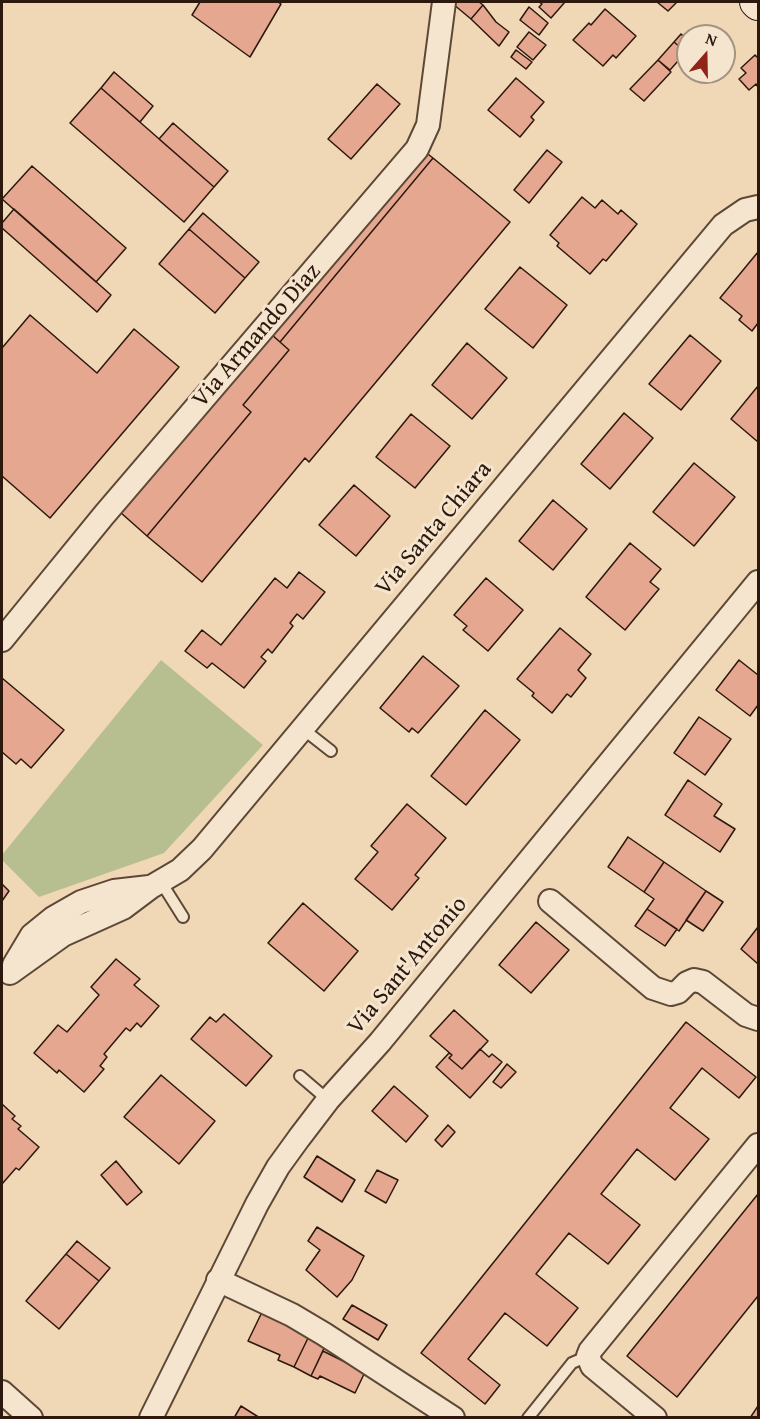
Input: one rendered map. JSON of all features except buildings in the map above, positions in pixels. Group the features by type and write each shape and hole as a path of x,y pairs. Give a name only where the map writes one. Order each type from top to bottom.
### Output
{"street":[{"name":"Via Armando Diaz","path":"2,640 104,515 417,149 428,125 444,2"},
{"name":"Via Santa Chiara","path":"6,978 32,935 53,918 81,902 114,891 156,884 180,870 202,849 723,225 745,210 759,207"},
{"name":"Via Sant'Antonio","path":"151,1418 256,1204 278,1167 328,1100 395,1024 759,582"},
{"path":"550,901 653,988 671,994 678,992 694,980 703,982 746,1015 759,1019"},
{"path":"655,1418 592,1366 588,1356 759,1145"},
{"path":"218,1280 292,1315 453,1418"},
{"path":"2,1392 31,1418"}],"lane":[{"path":"303,729 331,751"},
{"path":"156,884 183,917"},
{"path":"300,1076 328,1100"},
{"path":"528,1418 572,1363 588,1356"}],"green space":[{"path":"161,660 263,745 164,853 39,897 2,860 2,855"}]}
